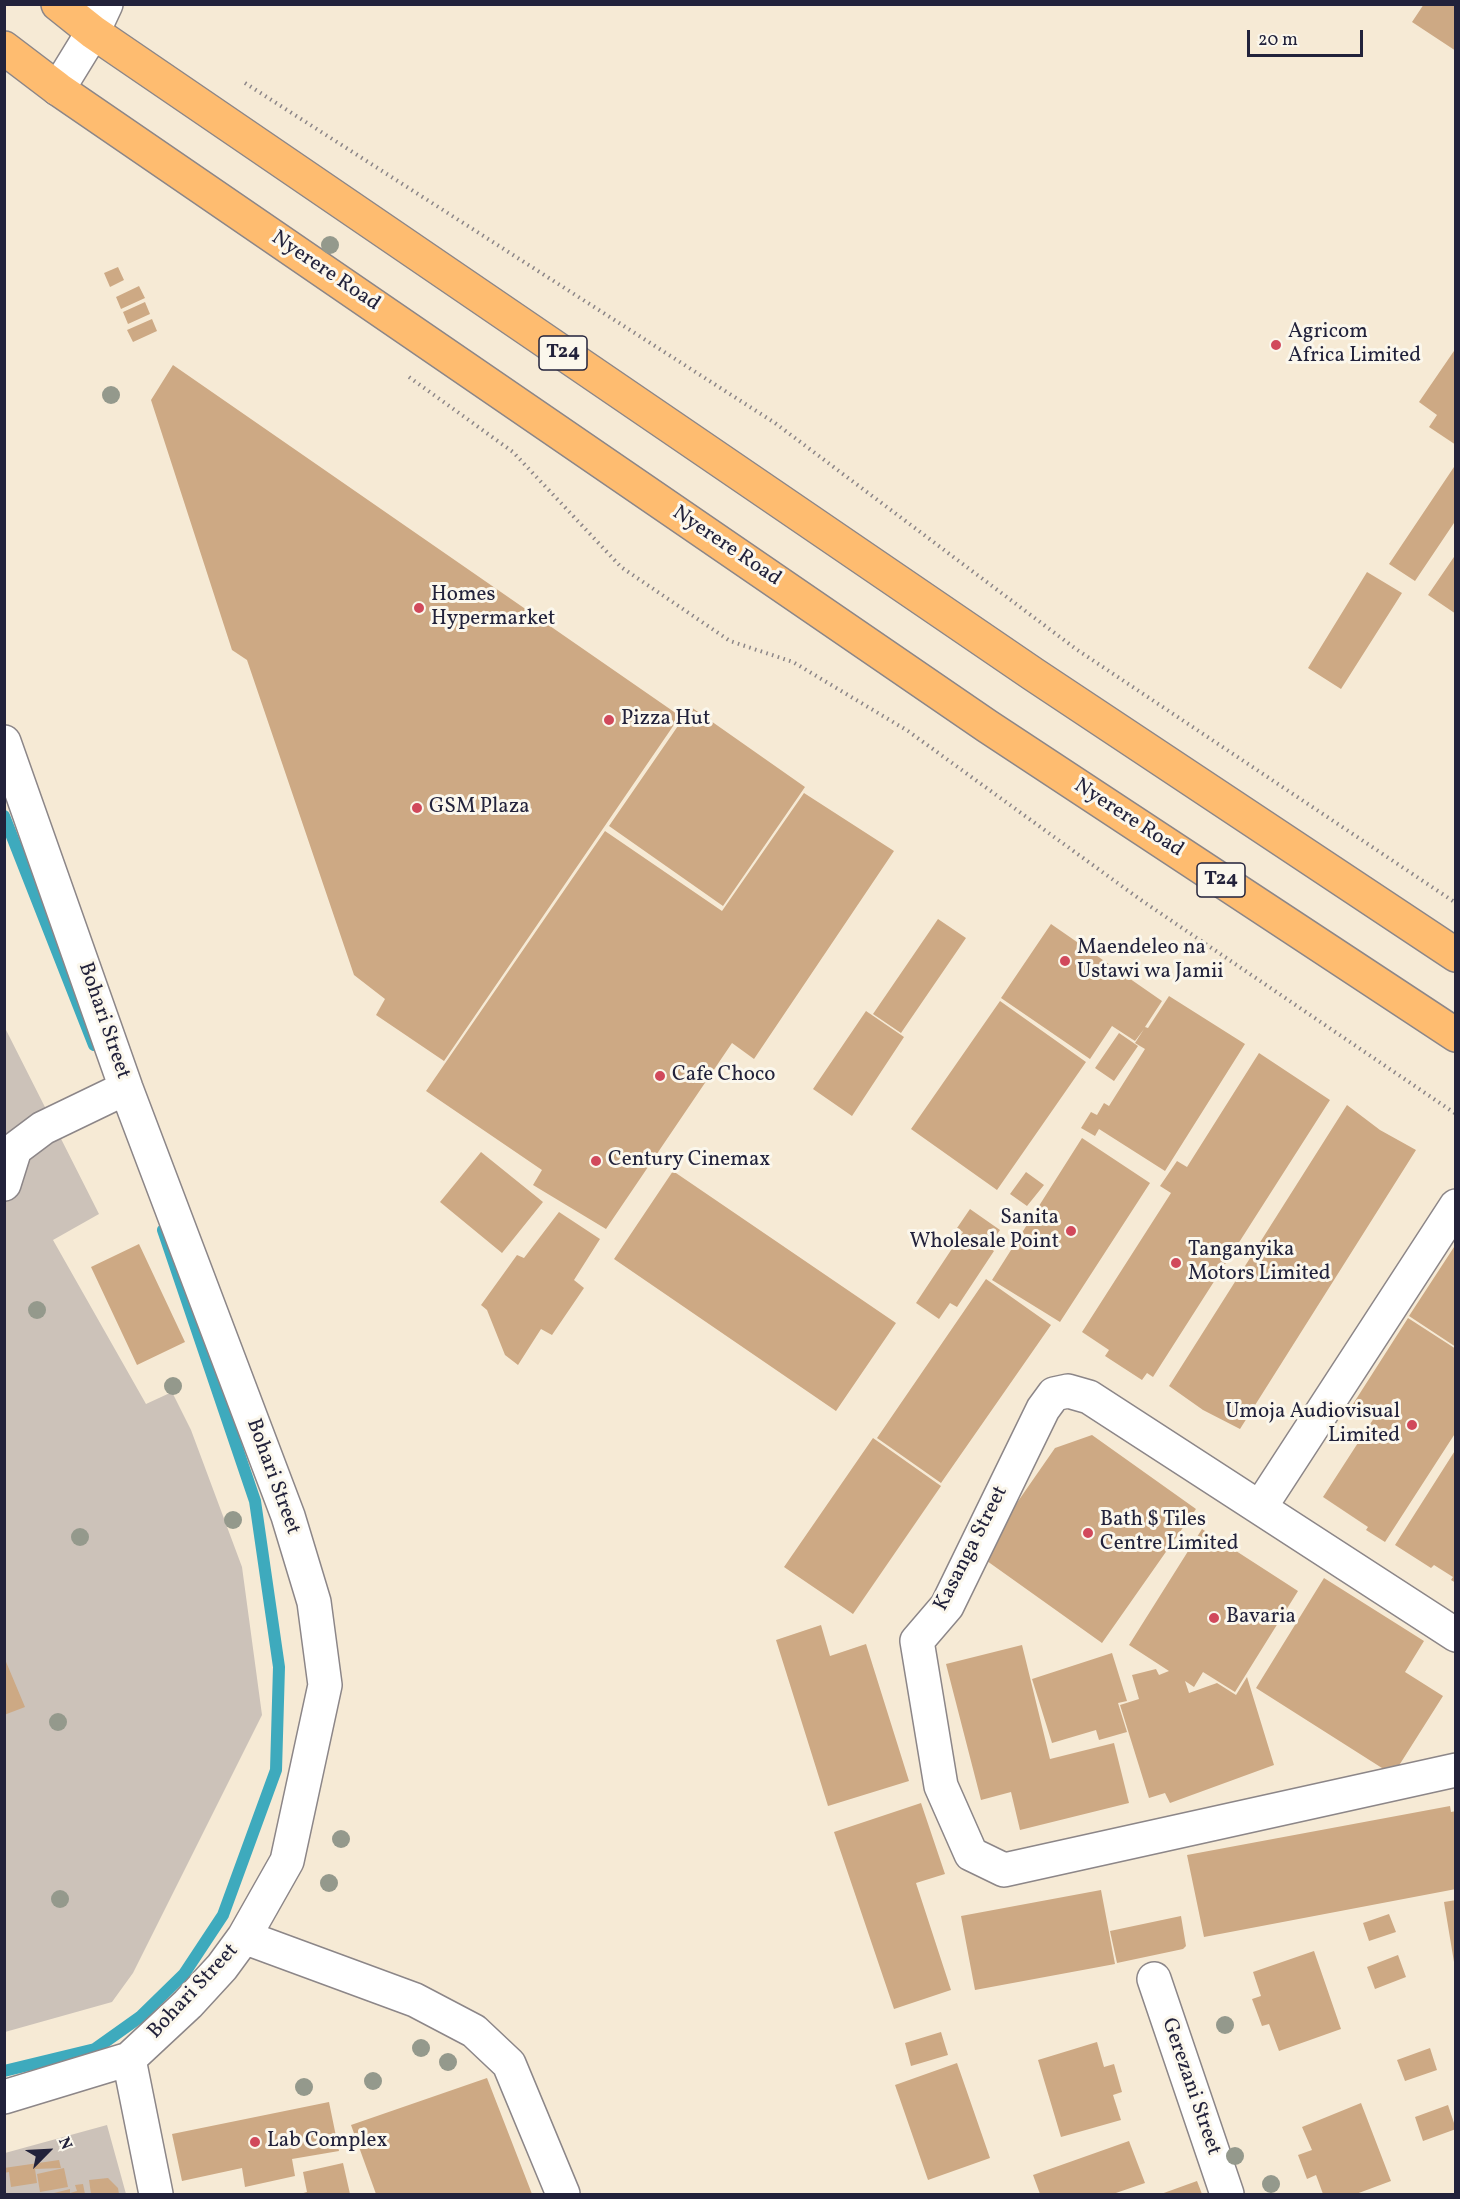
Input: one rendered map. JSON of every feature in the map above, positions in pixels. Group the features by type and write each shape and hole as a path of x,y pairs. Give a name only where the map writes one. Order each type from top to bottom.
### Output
{"highway":[{"name":"T24","path":"58,4 100,18 1033,674 1455,955"},
{"name":"Nyerere Road","path":"4,48 58,89 987,726 1455,1035"}],"street":[{"path":"58,89 100,18"},
{"name":"Bohari Street","path":"4,742 126,1088 288,1516 315,1612 325,1685 287,1861 244,1937 222,1967 188,2004 129,2060 4,2097"},
{"path":"4,1184 15,1149 43,1128 126,1088"},
{"path":"1261,1506 1455,1206"},
{"name":"Kasanga Street","path":"1455,1635 1261,1506 1089,1397 1068,1390 1054,1394 1043,1409 947,1606 917,1641 941,1786 972,1854 1004,1870 1455,1770"},
{"path":"244,1937 415,2000 474,2031 509,2064 563,2194"},
{"name":"Gerezani Street","path":"1154,1979 1227,2194"},
{"path":"129,2060 156,2194"}],"path":[{"path":"245,83 775,423 1076,649 1455,903"},
{"path":"407,376 513,452 621,567 730,641 793,662 908,731 1141,900 1455,1114"}],"shaded area":[{"path":"4,1026 99,1214 53,1240 146,1404 172,1392 191,1430 242,1567 262,1715 133,1973 112,2002 5,2032"},
{"path":"107,2125 126,2194 5,2194 5,2153"}],"building":[{"path":"1424,4 1456,4 1456,51 1412,22"},
{"path":"118,267 124,280 110,287 104,273"},
{"path":"139,286 145,298 121,309 116,297"},
{"path":"145,302 150,314 128,324 123,312"},
{"path":"152,319 157,331 133,342 127,330"},
{"path":"1456,348 1456,445 1429,427 1437,415 1419,402"},
{"path":"173,365 680,716 444,1061 376,1015 385,999 354,975 247,660 232,650 151,400"},
{"path":"1456,464 1456,520 1415,581 1389,564"},
{"path":"1456,554 1456,614 1428,595"},
{"path":"1367,572 1402,593 1341,689 1308,668"},
{"path":"691,707 805,787 723,906 609,826"},
{"path":"804,793 894,851 754,1059 732,1043 606,1229 533,1185 542,1170 426,1091 605,831 722,911"},
{"path":"938,919 966,938 901,1033 873,1014"},
{"path":"1051,924 1162,1001 1145,1027 1148,1028 1169,996 1245,1044 1165,1171 1099,1129 1095,1136 1081,1128 1091,1112 1097,1115 1104,1103 1109,1106 1145,1049 1135,1043 1144,1029 1135,1041 1112,1026 1090,1059 1001,998"},
{"path":"1000,1001 1086,1062 997,1190 911,1129"},
{"path":"866,1011 904,1037 852,1116 813,1089"},
{"path":"1119,1033 1138,1046 1114,1081 1095,1068"},
{"name":"Tanganyika Motors Limited","path":"1259,1053 1330,1100 1153,1377 1147,1373 1142,1380 1105,1356 1109,1350 1082,1332 1171,1193 1160,1186 1177,1161 1187,1167"},
{"path":"1347,1105 1380,1130 1416,1150 1240,1429 1203,1410 1169,1386"},
{"name":"Sanita Wholesale Point","path":"1082,1138 1150,1183 1060,1322 992,1280"},
{"path":"481,1152 543,1202 502,1253 440,1202"},
{"path":"673,1171 896,1323 836,1411 614,1259"},
{"path":"1026,1172 1044,1185 1027,1206 1010,1194"},
{"path":"970,1209 1000,1230 988,1247 994,1251 957,1307 950,1303 939,1319 916,1303 963,1232 957,1228"},
{"path":"559,1212 600,1239 574,1280 584,1288 552,1335 541,1329 518,1365 505,1355 487,1310 481,1305 517,1255 524,1258"},
{"path":"139,1244 185,1342 137,1365 91,1267"},
{"path":"1456,1244 1456,1347 1409,1316"},
{"path":"986,1279 1051,1325 941,1483 877,1438"},
{"name":"Umoja Audiovisual Limited","path":"1408,1318 1456,1349 1456,1432 1385,1542 1366,1530 1368,1527 1323,1497 1374,1418 1353,1404"},
{"name":"Bath $ Tiles Centre Limited","path":"1092,1435 1196,1509 1102,1643 980,1556 1055,1448"},
{"path":"873,1438 941,1486 853,1614 784,1567"},
{"name":"Umoja Audiovisual Limited","path":"1456,1449 1456,1583 1451,1580 1453,1577 1434,1565 1431,1568 1395,1545"},
{"path":"1202,1529 1298,1591 1235,1692 1203,1672 1194,1687 1185,1681 1189,1693 1217,1683 1236,1695 1247,1677 1274,1765 1170,1803 1165,1793 1149,1798 1120,1705 1139,1699 1132,1675 1156,1669 1159,1675 1169,1671 1129,1645"},
{"path":"1324,1578 1424,1641 1405,1672 1443,1696 1393,1775 1256,1688"},
{"path":"821,1625 830,1656 866,1644 909,1781 828,1806 776,1640"},
{"path":"1022,1645 1050,1759 1114,1743 1129,1803 1020,1830 1011,1792 981,1800 946,1664"},
{"path":"1112,1653 1127,1701 1118,1703 1127,1732 1099,1740 1096,1730 1052,1743 1032,1679"},
{"path":"4,1657 25,1707 4,1715"},
{"path":"921,1803 945,1874 916,1883 951,1990 894,2009 834,1832"},
{"path":"1450,1806 1451,1812 1456,1811 1456,1889 1204,1937 1187,1855"},
{"path":"1101,1890 1115,1964 975,1990 961,1916"},
{"path":"1456,1900 1456,1962 1454,1962 1444,1902"},
{"path":"1389,1914 1396,1932 1369,1941 1363,1923"},
{"path":"1181,1916 1186,1946 1183,1949 1117,1963 1110,1931"},
{"path":"1314,1951 1341,2029 1279,2051 1269,2024 1262,2026 1252,1999 1261,1996 1253,1972"},
{"path":"1398,1955 1406,1977 1375,1989 1367,1967"},
{"path":"941,2032 948,2055 911,2066 905,2043"},
{"path":"1097,2042 1104,2067 1114,2064 1122,2092 1113,2095 1121,2120 1061,2137 1038,2060"},
{"path":"1430,2048 1437,2070 1405,2081 1397,2060"},
{"path":"957,2063 990,2158 928,2180 895,2085"},
{"path":"487,2078 532,2194 376,2194 351,2125"},
{"name":"Lab Complex","path":"329,2102 339,2151 292,2159 295,2176 245,2187 242,2168 182,2181 172,2134"},
{"path":"1361,2103 1391,2181 1356,2194 1323,2194 1316,2175 1307,2179 1298,2155 1312,2150 1302,2127"},
{"path":"1448,2105 1456,2129 1423,2141 1415,2117"},
{"path":"1129,2141 1145,2183 1113,2194 1040,2194 1033,2175"},
{"path":"59,2160 61,2168 35,2169 37,2183 11,2187 9,2172 4,2173 4,2168"},
{"path":"343,2163 350,2194 300,2194 307,2192 303,2172"},
{"path":"64,2168 68,2187 40,2192 37,2174"},
{"path":"108,2178 118,2188 119,2194 91,2194 89,2180"},
{"path":"1197,2181 1202,2194 1161,2194"},
{"path":"83,2184 85,2194 50,2194 70,2189 70,2193 77,2191 75,2185"}],"waterway":[{"path":"4,816 94,1045"},
{"path":"4,2071 95,2049 140,2017 184,1974 223,1915 276,1770 279,1667 255,1501 163,1230"}],"place":[{"name":"Agricom Africa Limited","path":"1276,345"},
{"name":"Homes Hypermarket","path":"419,608"},
{"name":"Pizza Hut","path":"609,720"},
{"name":"GSM Plaza","path":"417,808"},
{"name":"Maendeleo na Ustawi wa Jamii","path":"1065,961"},
{"name":"Cafe Choco","path":"660,1076"},
{"name":"Century Cinemax","path":"596,1161"},
{"name":"Sanita Wholesale Point","path":"1071,1231"},
{"name":"Tanganyika Motors Limited","path":"1176,1263"},
{"name":"Umoja Audiovisual Limited","path":"1412,1425"},
{"name":"Bath $ Tiles Centre Limited","path":"1088,1533"},
{"name":"Bavaria","path":"1214,1618"},
{"name":"Lab Complex","path":"255,2142"}]}
